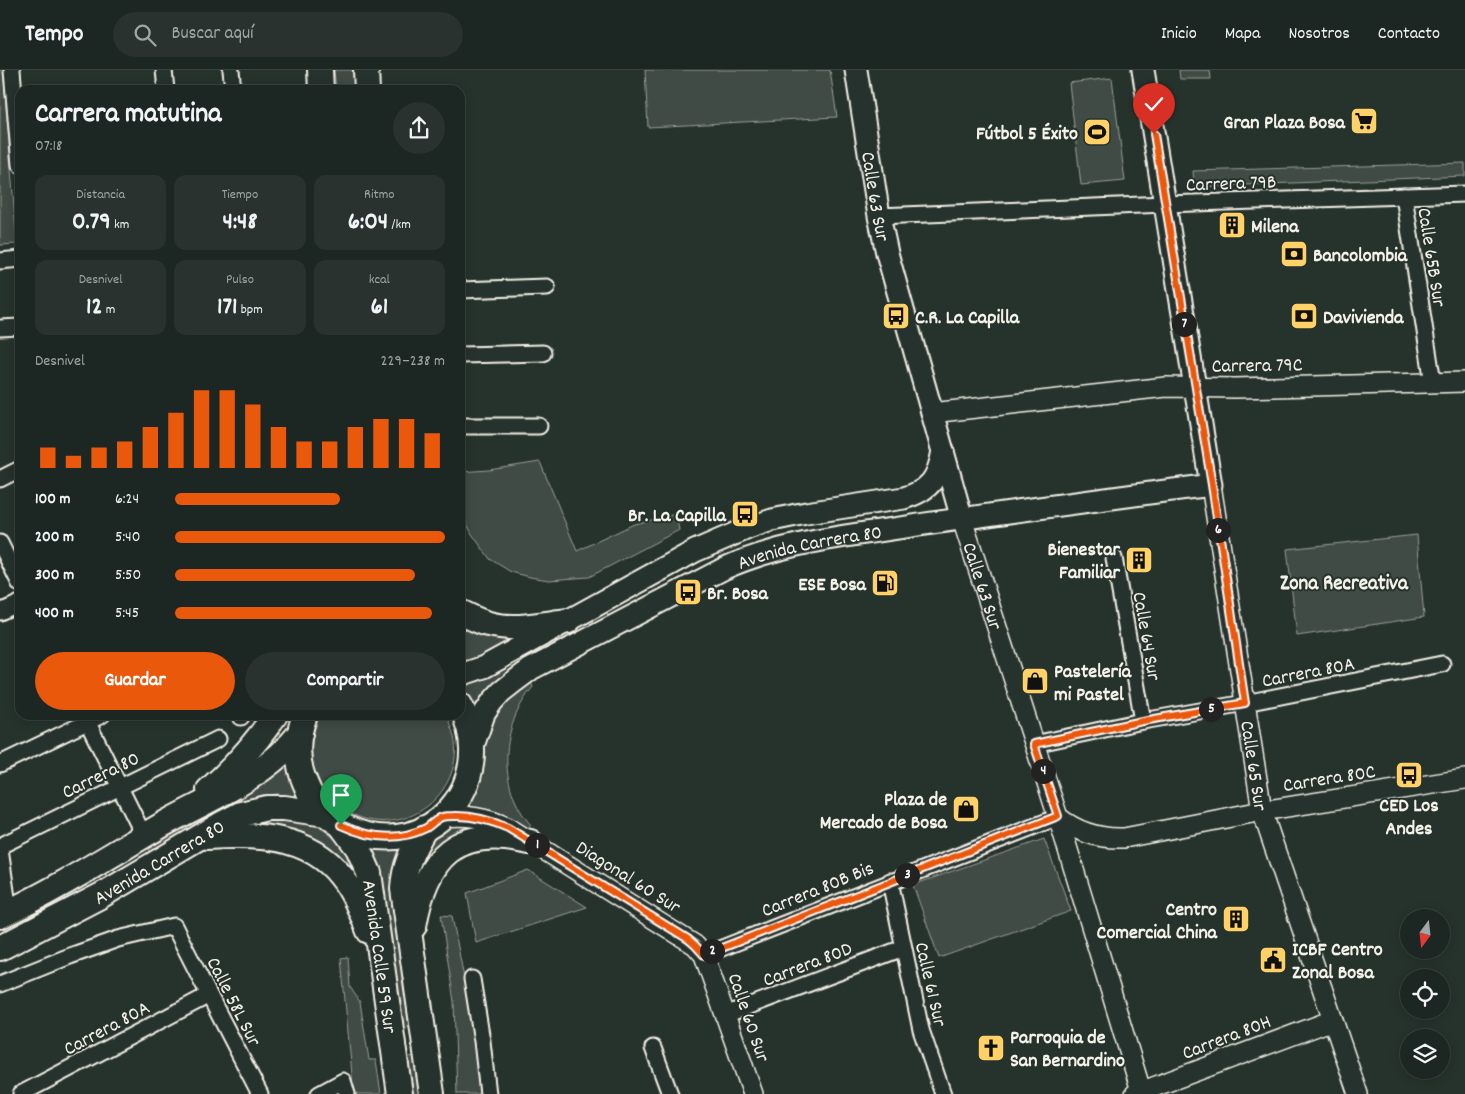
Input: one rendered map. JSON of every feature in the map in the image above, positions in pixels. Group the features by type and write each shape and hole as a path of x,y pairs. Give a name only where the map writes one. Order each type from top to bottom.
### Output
{"main road":[{"path":"320,70 321,85"},
{"path":"366,70 367,85"},
{"name":"Calle 63 Sur","path":"856,70 879,216 887,254 962,518"},
{"name":"Calle 65 Sur","path":"1143,70 1212,485"},
{"name":"Avenida Carrera 80","path":"465,673 484,667 695,551 748,528 772,520 806,513 904,498 916,494 926,489 934,479 941,462 942,451"},
{"name":"Avenida Carrera 80","path":"473,746 484,714 492,702 501,692 531,669 725,568 764,553 797,544 962,518 1212,485"},
{"path":"465,615 489,624 518,627 568,621"},
{"path":"465,716 469,725 473,746"},
{"path":"164,824 204,795 228,773 258,739 271,720"},
{"name":"Avenida Carrera 80","path":"4,914 76,876 164,824 239,784 270,764 282,753 302,724"},
{"name":"Avenida Calle 59 Sur","path":"302,724 298,747 299,762 302,777 308,791 316,803 334,820 358,848 369,873 400,1094"},
{"name":"Avenida Calle 59 Sur","path":"432,1094 403,889 404,878 410,854 433,822 452,808 466,785 472,761 473,746"},
{"name":"Avenida Carrera 80","path":"0,948 102,895 234,818 252,811 267,808 284,808 334,820"},
{"path":"334,820 356,832 369,836 383,837 398,837 433,822"},
{"path":"200,838 238,835 280,838 298,844 320,856 342,877 354,897 381,958"},
{"path":"411,947 420,898 426,882 439,860 450,850 464,842 500,836 530,842"}],"street":[{"path":"12,70 15,98"},
{"path":"164,70 166,85"},
{"path":"231,70 232,85"},
{"name":"Carrera 79B","path":"879,216 1465,194"},
{"name":"Calle 65B Sur","path":"1404,196 1433,383"},
{"path":"0,260 15,259"},
{"path":"465,290 547,287"},
{"path":"0,328 15,327"},
{"path":"465,355 543,353"},
{"name":"Carrera 79C","path":"932,413 1166,387 1235,388 1465,382"},
{"path":"465,426 539,426"},
{"path":"0,479 15,472"},
{"name":"Calle 65 Sur","path":"1212,485 1262,811 1358,1094"},
{"name":"Calle 63 Sur","path":"962,518 1058,816 1139,1093"},
{"path":"0,543 15,574"},
{"name":"Calle 64 Sur","path":"1114,558 1143,721"},
{"path":"0,612 15,605"},
{"name":"Carrera 80A","path":"1034,744 1143,721 1442,664"},
{"path":"0,764 82,720"},
{"path":"87,720 144,836"},
{"name":"Carrera 80","path":"0,848 218,739"},
{"name":"Carrera 80C","path":"1058,816 1065,822 1099,837 1124,838 1262,811 1465,779"},
{"name":"Diagonal 60 Sur","path":"433,822 461,816 486,819 508,828 688,939 704,955"},
{"name":"Carrera 80B Bis","path":"704,955 1058,816"},
{"path":"0,848 4,914"},
{"name":"Calle 61 Sur","path":"890,882 921,1030 942,1094"},
{"name":"Calle 58L Sur","path":"0,984 118,939 174,926 260,1094"},
{"name":"Carrera 80D","path":"725,1016 903,948"},
{"name":"Calle 60 Sur","path":"704,955 753,1094"},
{"path":"472,979 488,1094"},
{"name":"Carrera 80A","path":"21,1094 209,995"},
{"name":"Carrera 80H","path":"1139,1093 1333,1020"},
{"path":"653,1048 670,1094"},
{"path":"319,1094 345,1088"}],"shaded area":[{"path":"0,70 3,70 15,219 15,244 0,245"},
{"path":"334,70 356,70 357,85 336,85"},
{"path":"645,70 830,70 837,117 648,127"},
{"path":"1179,70 1210,70 1211,79 1180,79"},
{"name":"Fútbol 5 Éxito","path":"1112,78 1125,181 1081,185 1069,83"},
{"path":"1465,163 1465,176 1194,187 1193,171"},
{"path":"540,462 577,551 634,524 676,514 679,530 589,577 549,580 511,572 490,559 472,534 465,520 465,472"},
{"path":"1417,535 1424,617 1297,636 1287,549"},
{"path":"465,621 522,636 482,658 465,664"},
{"path":"555,640 556,644 498,680 486,691 475,708 465,692 465,685 480,681"},
{"path":"531,682 533,687 522,702 514,719 509,737 507,756 512,792 520,809 531,825 528,828 492,810 466,809 476,788 481,753 495,714 512,695"},
{"path":"319,720 448,720 455,742 451,774 444,788 434,800 410,816 380,821 365,819 342,809 333,802 318,778 311,752 313,736"},
{"path":"288,765 292,787 298,796 276,794 237,804 149,853 148,849 263,783"},
{"path":"270,816 308,820 325,831 344,846 356,867 361,887 346,866 232,830"},
{"path":"459,823 490,827 415,889 419,856 430,841 445,829"},
{"path":"1044,839 1071,911 939,958 913,885"},
{"path":"404,845 393,888 411,1028 400,1030 378,869 372,849 391,850"},
{"path":"528,870 587,907 476,943 467,893"},
{"path":"441,915 452,916 469,1004 479,1094 457,1094 454,1002"},
{"path":"348,957 350,987 360,1002 369,1060 376,1060 381,1094 355,1094 341,958"},
{"path":"415,1056 421,1094 409,1094 404,1058"}],"place":[{"name":"Gran Plaza Bosa","path":"1364,121"},
{"name":"Fútbol 5 Éxito","path":"1097,132"},
{"name":"Milena","path":"1232,225"},
{"name":"Bancolombia","path":"1294,254"},
{"name":"C.R. La Capilla","path":"896,316"},
{"name":"Davivienda","path":"1304,316"},
{"name":"Br. La Capilla","path":"745,514"},
{"name":"Bienestar Familiar","path":"1139,560"},
{"name":"ESE Bosa","path":"885,583"},
{"name":"Br. Bosa","path":"688,592"},
{"name":"Pastelería mi Pastel","path":"1035,681"},
{"name":"CED Los Andes","path":"1409,775"},
{"name":"Plaza de Mercado de Bosa","path":"966,809"},
{"name":"Centro Comercial China","path":"1236,919"},
{"name":"ICBF Centro Zonal Bosa","path":"1273,960"},
{"name":"Parroquia de San Bernardino","path":"991,1048"}],"district":[{"name":"Zona Recreativa","path":"1344,582"}],"route":[{"path":"341,825 369,836 398,837 425,828 442,817 479,817 494,822 508,828 688,939 704,955 1058,816 1034,744 1143,721 1245,703 1212,485 1154,134"}]}
